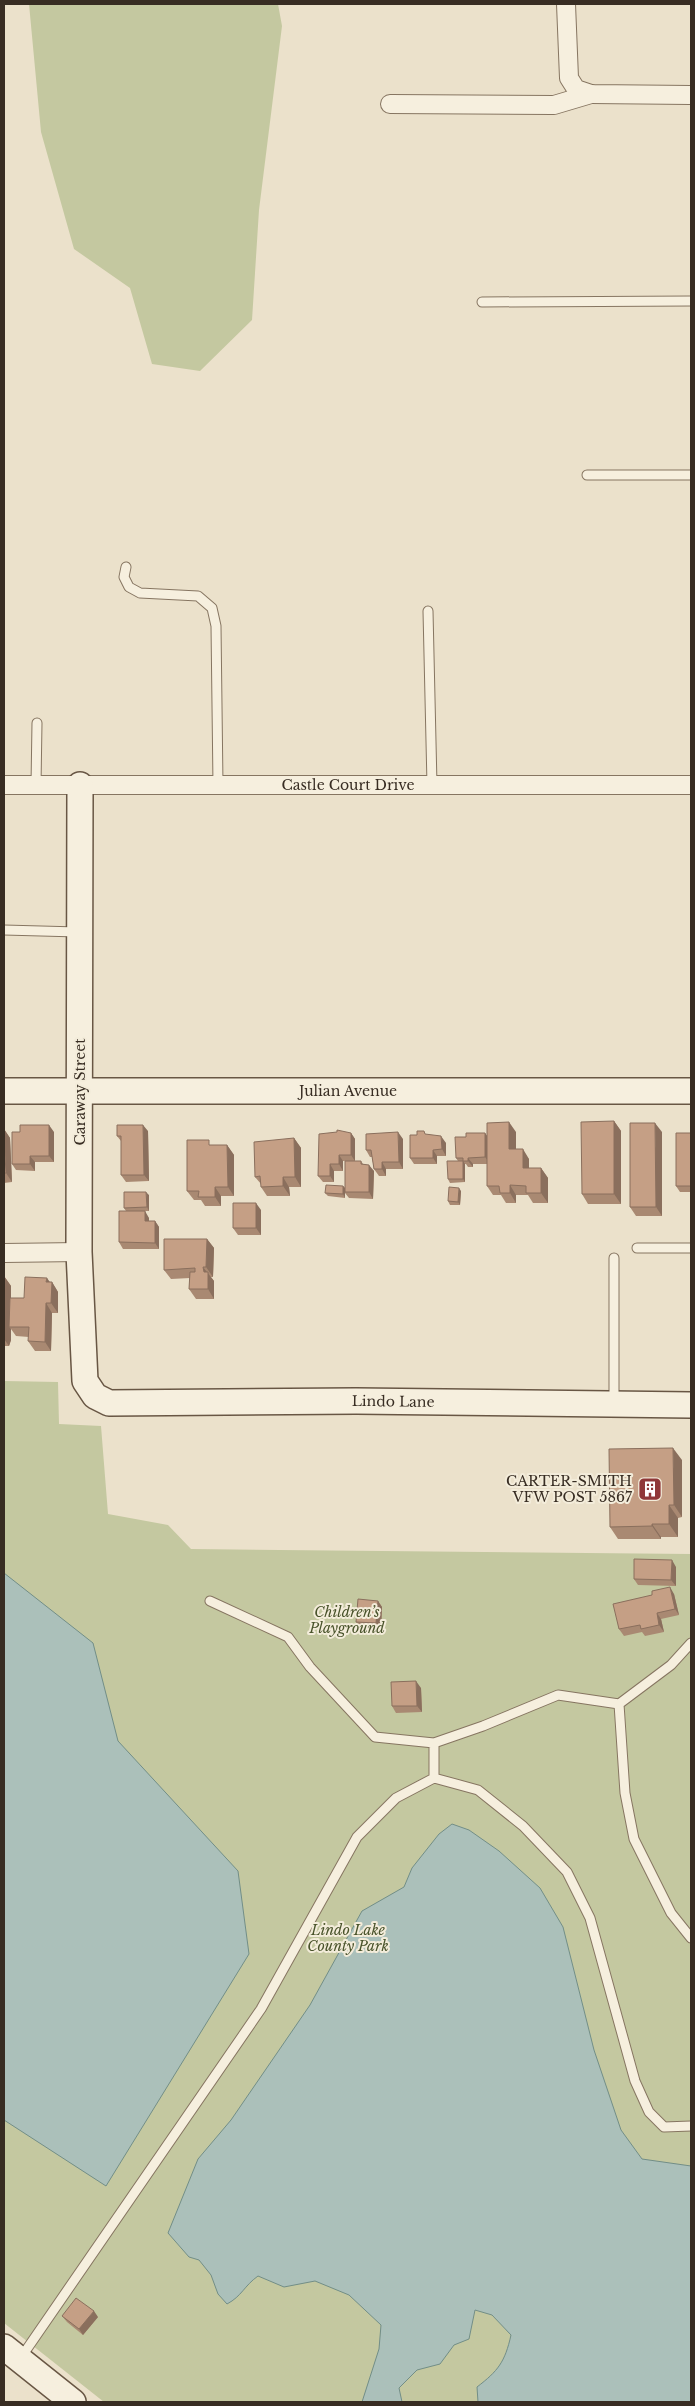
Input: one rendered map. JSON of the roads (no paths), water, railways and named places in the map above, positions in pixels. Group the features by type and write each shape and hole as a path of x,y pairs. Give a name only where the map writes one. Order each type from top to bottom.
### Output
{"street":[{"path":"566,4 569,78 576,89 591,94"},
{"path":"390,104 554,105 591,94 691,95"},
{"name":"Castle Court Drive","path":"4,785 691,785"},
{"name":"Caraway Street","path":"80,785 80,1252 85,1381 95,1396"},
{"name":"Julian Avenue","path":"4,1091 691,1092"},
{"path":"4,1253 80,1252"},
{"name":"Lindo Lane","path":"95,1396 109,1403 356,1401 691,1405"},
{"path":"12,2353 73,2402"}],"lane":[{"path":"482,302 691,301"},
{"path":"587,475 691,475"},
{"path":"126,567 124,576 129,587 140,593 198,596 212,608 216,626 218,785"},
{"path":"428,611 432,785"},
{"path":"36,785 37,723"},
{"path":"4,930 80,932"},
{"path":"637,1248 691,1248"},
{"path":"614,1258 614,1404"},
{"path":"210,1602 288,1637 310,1667 374,1737 434,1743 483,1726 558,1695 619,1704 671,1665 691,1642"},
{"path":"619,1704 625,1793 634,1839 671,1913 691,1938"},
{"path":"434,1743 434,1778"},
{"path":"12,2353 261,2009 357,1837 396,1798 434,1778 478,1790 523,1826 567,1872 590,1918 635,2081 650,2112 664,2127 691,2126"}],"water":[{"path":"4,1573 93,1643 118,1741 238,1871 249,1954 106,2186 4,2120"},
{"path":"452,1824 469,1830 499,1851 540,1888 563,1927 594,2050 621,2130 642,2159 691,2166 691,2402 478,2402 477,2387 500,2365 511,2335 492,2315 475,2310 469,2339 454,2345 440,2364 417,2370 399,2388 402,2402 362,2402 379,2349 381,2325 349,2295 315,2281 284,2287 258,2276 236,2298 227,2304 218,2294 211,2275 199,2260 189,2257 168,2233 198,2159 231,2120 310,2005 362,1911 404,1887 412,1868 439,1834"}],"place":[{"name":"CARTER-SMITH VFW POST 5867","path":"650,1489"}],"park label":[{"name":"Children’s Playground","path":"347,1620"},
{"name":"Lindo Lake County Park","path":"348,1938"}]}
